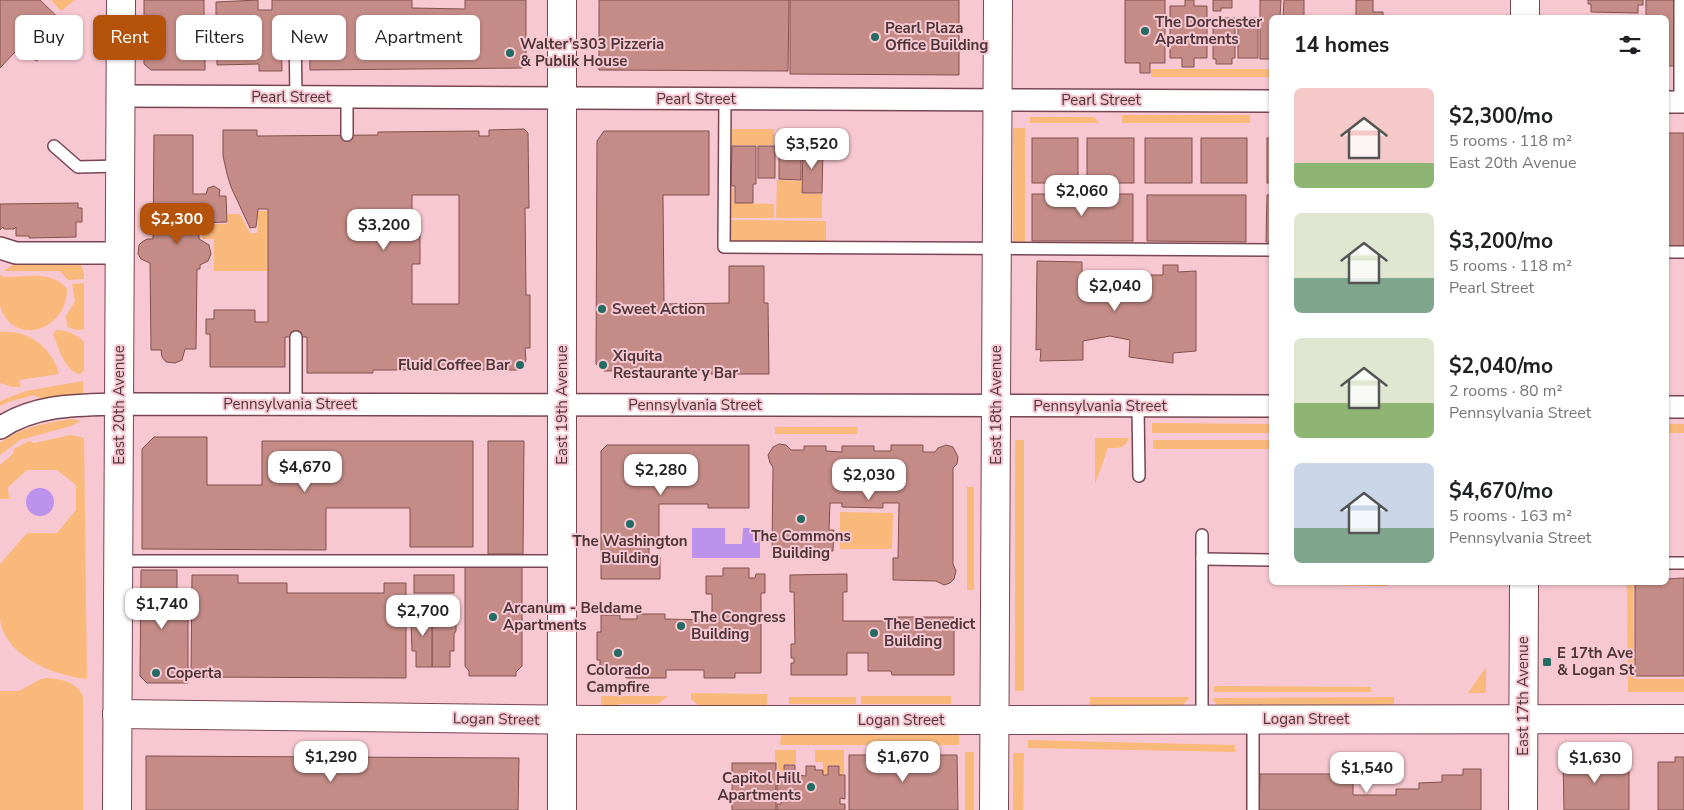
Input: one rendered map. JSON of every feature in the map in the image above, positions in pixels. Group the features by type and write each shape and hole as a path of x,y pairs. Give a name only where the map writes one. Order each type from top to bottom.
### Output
{"street":[{"name":"East 20th Avenue","path":"117,810 122,0"},
{"name":"East 19th Avenue","path":"562,0 562,810"},
{"name":"East 18th Avenue","path":"994,810 998,0"},
{"path":"1525,0 1525,15"},
{"name":"Pearl Street","path":"121,96 1269,101"},
{"path":"0,248 16,253 120,253"},
{"name":"Pennsylvania Street","path":"0,428 35,411 58,407 119,404 1269,406"},
{"path":"1669,407 1684,407"},
{"name":"East 17th Avenue","path":"1523,810 1524,585"},
{"name":"Logan Street","path":"117,714 562,720 1684,719"}],"lane":[{"path":"1677,102 1680,0"},
{"path":"295,60 296,98"},
{"path":"347,98 347,135"},
{"path":"724,99 724,247 1269,250"},
{"path":"54,146 78,167 120,166"},
{"path":"1669,252 1684,252"},
{"path":"296,337 296,404"},
{"path":"1138,406 1139,476"},
{"path":"1202,535 1202,719"},
{"path":"1202,559 1269,560"},
{"path":"118,561 562,561"},
{"path":"1669,563 1684,563"},
{"path":"1252,810 1253,719"}],"shaded area":[{"path":"51,0 75,0 61,11"},
{"path":"1151,69 1269,69 1269,77 1151,77"},
{"path":"1122,115 1250,115 1250,123 1122,123"},
{"path":"1030,117 1094,117 1099,123 1030,123"},
{"path":"1013,128 1025,128 1025,243 1013,243"},
{"path":"732,129 774,129 774,145 732,145"},
{"path":"777,130 822,130 822,141 814,141 813,146 777,146"},
{"path":"777,180 801,181 801,194 822,194 822,218 776,218"},
{"path":"730,188 734,188 734,203 774,204 774,218 730,218"},
{"path":"258,211 267,211 267,271 214,271 214,239 202,239 202,224 228,224 228,214 240,214 250,233 258,233"},
{"path":"727,220 826,221 826,243 727,242"},
{"path":"13,265 81,265 84,279 68,280 60,271 4,271"},
{"path":"0,275 4,277 38,276 54,279 67,289 65,304 49,324 38,329 27,330 16,327 7,319 0,306"},
{"path":"84,283 84,329 75,330 67,326 66,316 75,301 72,284"},
{"path":"56,330 72,333 84,342 84,370 80,374 74,372 66,364 53,335"},
{"path":"0,332 20,334 37,342 51,356 59,374 19,380 21,387 12,387 0,383"},
{"path":"83,381 83,395 44,400 34,395 0,406 0,401 26,391"},
{"path":"72,419 81,421 71,426 20,440 0,455 0,443 16,433 43,424"},
{"path":"1152,423 1269,424 1269,433 1152,433"},
{"path":"1669,424 1684,424 1684,433 1669,433"},
{"path":"775,427 857,427 857,434 775,434"},
{"path":"71,435 84,438 87,679 60,674 33,662 11,644 4,632 0,619 0,564 27,533 57,533 76,510 76,485 57,470 27,470 8,487 9,499 0,499 0,465 13,454 14,449 29,441 34,443"},
{"path":"1095,438 1129,438 1123,446 1108,448 1095,484"},
{"path":"1015,440 1024,440 1024,691 1015,691"},
{"path":"1153,440 1269,440 1269,449 1153,449"},
{"path":"967,487 974,487 974,590 967,590"},
{"path":"40,488 50,492 54,502 50,512 40,516 30,512 26,502 30,492"},
{"path":"840,512 893,513 892,549 840,549"},
{"path":"692,528 725,528 725,544 742,544 743,528 760,528 760,558 692,558"},
{"path":"1311,585 1388,585 1388,586"},
{"path":"1627,585 1633,585 1634,679 1684,679 1684,692 1628,692"},
{"path":"1486,667 1486,693 1468,693"},
{"path":"47,678 68,682 81,692 83,697 83,810 0,810 0,691 19,691 41,679"},
{"path":"1214,686 1371,687 1371,692 1214,692"},
{"path":"691,693 767,694 767,706 698,705 691,699"},
{"path":"601,696 668,696 658,704 619,704 608,711 601,711"},
{"path":"861,696 951,696 951,704 861,704"},
{"path":"789,697 856,697 856,704 789,704"},
{"path":"1090,697 1190,697 1183,705 1090,705"},
{"path":"1394,697 1394,705 1218,706 1212,698"},
{"path":"781,735 959,735 959,745 780,745"},
{"path":"1028,740 1235,745 1235,752 1028,748"},
{"path":"775,750 796,750 796,764 783,764 783,775 778,775 778,762 775,762"},
{"path":"815,750 844,750 844,775 840,775 839,765 827,765 827,774 823,774 823,762 815,762"},
{"path":"965,752 974,752 974,810 965,810"},
{"path":"1013,753 1024,753 1023,810 1013,810"}],"building":[{"path":"0,0 40,0 55,15 15,15 15,52 0,68"},
{"path":"144,0 204,0 204,15 176,15 176,60 205,60 205,70 151,70 144,64 144,60 166,60 166,15 144,15"},
{"path":"258,0 258,10 272,10 272,0 412,0 412,8 465,9 465,0 526,0 526,64 522,68 310,70 310,60 346,60 346,15 272,15 272,60 282,60 282,71 259,71 259,64 217,65 217,60 262,60 262,15 216,15 216,2"},
{"path":"599,0 789,0 788,71 599,70"},
{"name":"Pearl Plaza Office Building","path":"790,0 959,0 959,75 790,74"},
{"name":"The Dorchester Apartments","path":"1125,0 1165,0 1165,63 1150,63 1150,73 1140,73 1140,63 1125,63"},
{"path":"1185,0 1194,0 1194,6 1207,6 1207,58 1194,58 1194,67 1182,67 1182,58 1170,58 1170,6 1185,6"},
{"path":"1213,0 1232,0 1232,8 1221,8 1221,11 1213,11"},
{"path":"1260,0 1281,0 1280,15 1269,15 1269,59 1260,59"},
{"path":"1284,0 1304,0 1304,15 1283,15"},
{"path":"1356,0 1373,0 1373,12 1383,12 1383,15 1356,15"},
{"path":"1588,0 1643,0 1643,5 1638,5 1638,13 1591,12 1591,4 1588,4"},
{"path":"1646,0 1676,0 1676,66 1669,66 1669,15 1646,15"},
{"path":"1213,18 1235,18 1235,58 1232,58 1232,64 1216,64 1216,59 1213,59"},
{"path":"1238,18 1258,18 1258,58 1238,58"},
{"path":"524,129 528,133 529,208 525,208 526,295 530,295 530,348 525,348 526,360 523,366 517,370 373,370 373,373 307,373 307,337 285,337 285,367 210,367 210,334 206,334 206,319 214,319 214,310 255,310 255,322 268,322 268,209 258,209 256,227 250,228 227,174 223,156 223,130 257,130 257,136 378,135 378,132 479,131 479,136 489,136 489,130","holes":["412,195 459,195 459,304 412,304 412,264 420,264 420,234 412,234"]},
{"path":"604,131 709,131 709,195 663,195 664,304 729,303 729,266 764,266 764,303 768,303 769,374 711,374 711,370 604,371 596,364 597,141"},
{"path":"1669,133 1684,133 1684,247 1669,247"},
{"path":"154,135 193,135 193,194 206,194 208,188 214,186 220,190 219,196 226,196 227,222 199,223 199,239 209,245 211,254 208,261 200,265 200,269 197,269 196,349 185,349 182,360 175,363 166,362 162,357 161,350 151,350 150,263 141,259 138,254 139,245 142,242 147,239 153,239"},
{"path":"1032,138 1078,138 1078,183 1032,183"},
{"path":"1087,138 1134,138 1134,183 1087,183"},
{"path":"1145,138 1192,138 1192,183 1145,183"},
{"path":"1201,138 1247,138 1247,183 1201,183"},
{"path":"1267,138 1269,138 1269,183 1267,183"},
{"path":"732,146 756,146 756,184 753,184 753,203 735,203 735,186 731,186"},
{"path":"758,146 775,146 775,178 758,178"},
{"path":"779,148 801,148 801,180 779,179"},
{"path":"803,148 823,148 822,193 802,193"},
{"path":"1032,194 1133,194 1133,241 1032,241"},
{"path":"1147,195 1246,195 1246,242 1147,241"},
{"path":"1267,195 1269,195 1269,242 1266,242"},
{"path":"78,203 78,208 82,208 82,222 76,222 76,237 29,238 29,236 16,236 16,227 14,229 4,229 3,227 0,230 0,204"},
{"path":"1037,261 1082,262 1082,283 1122,284 1122,275 1163,275 1163,265 1178,265 1178,272 1196,271 1196,351 1173,353 1173,363 1129,357 1130,340 1110,336 1083,341 1083,360 1040,361 1041,349 1036,350"},
{"path":"154,437 207,437 207,485 262,485 262,441 473,441 473,547 410,547 410,508 326,508 326,550 142,549 142,449"},
{"path":"488,441 524,441 523,554 488,554"},
{"name":"The Commons Building","path":"779,444 786,445 791,450 804,450 804,446 826,446 826,451 842,452 842,446 874,446 874,451 891,451 891,445 923,445 923,452 935,452 938,448 946,445 953,447 958,457 957,464 953,468 953,564 956,571 954,579 944,585 936,581 893,580 893,558 898,558 899,503 883,503 883,508 842,507 842,503 830,503 829,530 834,530 833,551 772,550 773,467 768,455 773,447"},
{"name":"The Washington Building","path":"607,445 749,445 749,508 708,508 708,504 659,504 659,540 649,540 649,557 660,557 660,579 601,579 601,451"},
{"name":"Arcanum - Beldame Apartments","path":"465,567 522,567 522,666 516,672 516,676 469,676 469,671 465,666"},
{"name":"The Congress Building","path":"723,568 749,568 749,578 755,578 756,574 765,574 765,593 761,593 761,673 735,673 735,678 704,678 704,670 666,670 666,678 626,678 626,672 622,672 622,675 600,675 600,660 597,660 597,632 601,632 601,615 620,615 620,619 637,619 637,614 665,614 665,619 712,620 712,594 706,594 706,576 723,576"},
{"path":"141,570 177,570 177,615 188,615 188,683 147,683 140,676"},
{"name":"The Benedict Building","path":"847,574 847,592 843,592 843,621 892,621 892,617 954,617 954,675 892,675 891,671 868,671 868,653 847,653 847,675 791,675 791,663 794,663 794,658 791,658 791,644 795,644 794,592 790,592 790,575"},
{"path":"192,575 238,575 238,583 287,583 287,593 384,593 384,583 406,583 406,678 191,677"},
{"path":"414,575 454,575 454,593 414,593"},
{"path":"1684,578 1684,676 1635,676 1635,585 1669,585 1669,579"},
{"path":"449,606 449,621 456,621 454,651 450,651 450,667 432,667 432,607"},
{"path":"418,607 432,607 432,667 416,667 416,651 412,651 411,621 418,621"},
{"path":"849,755 957,755 958,810 849,810"},
{"path":"146,756 519,758 518,810 146,810"},
{"path":"1563,757 1615,758 1615,765 1629,765 1629,810 1564,810"},
{"path":"1675,757 1684,757 1684,810 1658,810 1658,762 1675,762"},
{"path":"732,763 776,763 776,810 732,810"},
{"name":"Capitol Hill Apartments","path":"784,765 795,765 795,775 806,776 806,766 815,766 815,770 823,770 823,775 828,775 828,766 839,766 839,775 845,775 845,799 840,798 840,804 845,804 845,810 777,810 777,804 781,804 781,798 777,798 777,776 784,776"},
{"path":"1463,769 1481,769 1481,810 1259,810 1260,774 1353,774 1353,795 1396,795 1396,789 1419,789 1419,783 1442,782 1442,775 1463,775"}],"place":[{"name":"The Dorchester Apartments","path":"1145,31"},
{"name":"Pearl Plaza Office Building","path":"875,37"},
{"name":"Walter’s303 Pizzeria & Publik House","path":"510,53"},
{"name":"Sweet Action","path":"602,309"},
{"name":"Fluid Coffee Bar","path":"520,365"},
{"name":"Xiquita Restaurante y Bar","path":"603,365"},
{"name":"The Commons Building","path":"801,519"},
{"name":"The Washington Building","path":"630,524"},
{"name":"Arcanum - Beldame Apartments","path":"493,617"},
{"name":"The Congress Building","path":"681,626"},
{"name":"The Benedict Building","path":"874,633"},
{"name":"Colorado Campfire","path":"618,653"},
{"name":"E 17th Ave & Logan St","path":"1547,662"},
{"name":"Coperta","path":"156,673"},
{"name":"Capitol Hill Apartments","path":"811,787"}]}
